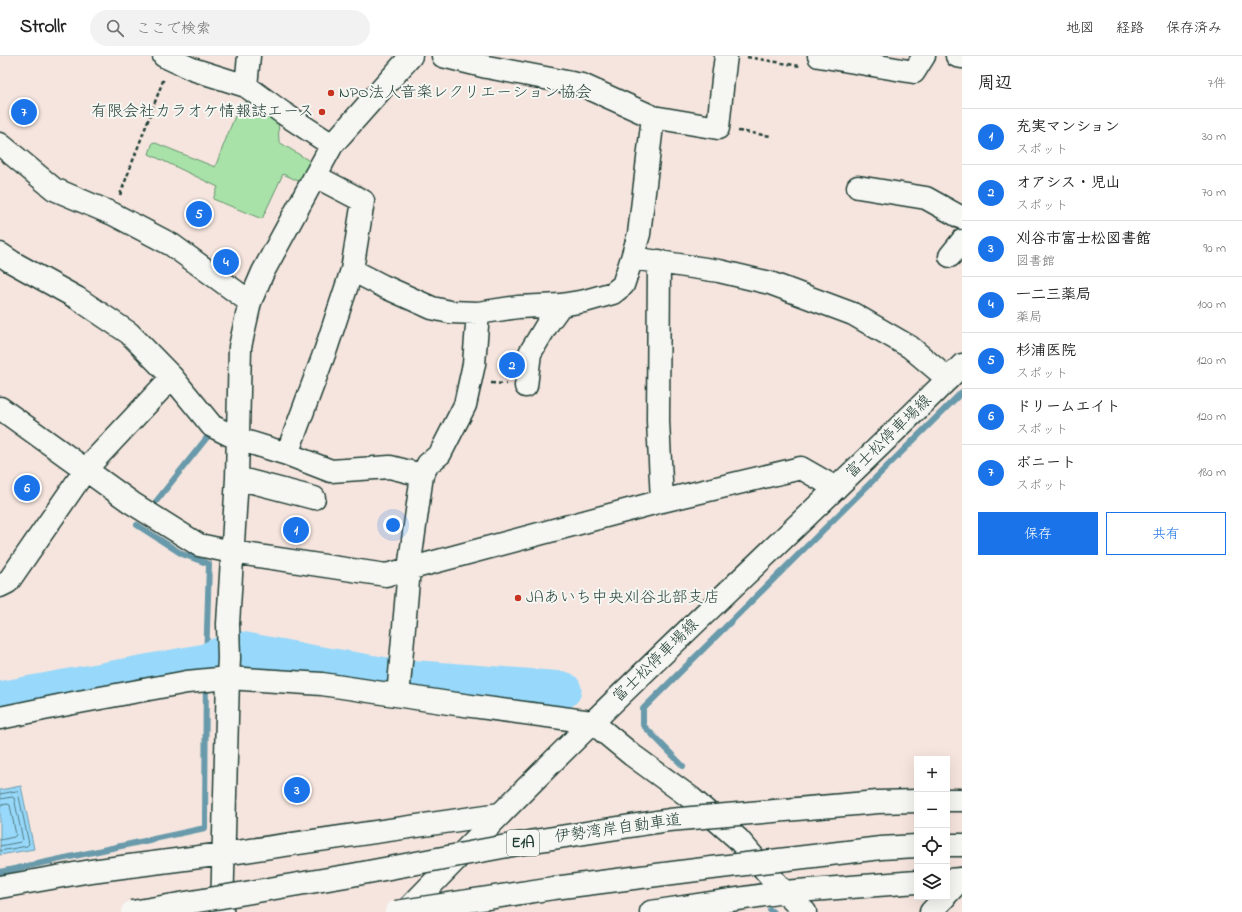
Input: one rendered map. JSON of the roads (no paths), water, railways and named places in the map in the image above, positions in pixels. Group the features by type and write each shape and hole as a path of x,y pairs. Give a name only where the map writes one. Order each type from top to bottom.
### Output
{"main road":[{"path":"246,86 249,56"},
{"path":"222,912 228,624 237,478 240,347 250,302 263,272 332,145 411,56"},
{"path":"443,56 487,67 582,85 653,117 718,128 726,56"},
{"path":"810,59 914,72 924,56"},
{"path":"957,56 962,57"},
{"path":"167,58 192,69 246,86 283,113 332,145"},
{"path":"352,270 382,286 432,308 450,312 478,313 518,307 561,306 613,293 623,284 639,234 653,117"},
{"path":"0,144 54,189 113,214 172,245 250,302"},
{"path":"287,454 326,349 352,270 363,201 315,176"},
{"path":"858,187 926,198 962,218"},
{"path":"0,254 76,298 129,333 172,377 212,426 238,439 287,454 331,471 390,467 422,476"},
{"path":"632,258 719,271 770,283 852,314 955,372"},
{"path":"659,261 658,421 662,501"},
{"path":"526,386 530,353 548,323 561,306"},
{"path":"397,689 409,569 422,476 428,464 440,454 465,405 474,364 478,313"},
{"name":"富士松停車場線","path":"405,912 592,722 955,372"},
{"path":"0,586 8,582 86,469 172,377"},
{"path":"0,408 132,502 199,545 232,552 386,575 662,501 801,468 836,488"},
{"path":"237,478 314,498"},
{"path":"0,718 188,682 228,668 322,684 397,689 449,703 592,722 632,755 691,798 738,839 784,892 805,912"},
{"path":"950,800 962,800"},
{"name":"伊勢湾岸自動車道","path":"132,912 352,875 534,842 670,820 878,802 914,801"},
{"path":"0,887 91,871 223,854 500,814"},
{"path":"950,845 962,845"},
{"path":"396,912 554,888 881,848 914,846"},
{"path":"651,912 784,892 914,882"},
{"path":"930,912 942,900"}],"water":[{"path":"21,786 34,849 0,855 0,790"}],"waterway":[{"path":"683,766 643,725 643,709 962,392"},
{"path":"154,504 209,435"},
{"path":"0,872 205,828 206,662 209,564 182,554 137,525"},
{"path":"0,700 206,662 235,649 393,677 563,690"}],"place":[{"name":"NPO法人音楽レクリエーション協会","path":"331,93"},
{"name":"ボニート","path":"24,112"},
{"name":"有限会社カラオケ情報誌エース","path":"322,112"},
{"name":"杉浦医院","path":"199,214"},
{"name":"一二三薬局","path":"226,262"},
{"name":"オアシス・児山","path":"512,365"},
{"name":"ドリームエイト","path":"27,488"},
{"name":"充実マンション","path":"296,530"},
{"name":"JAあいち中央刈谷北部支店","path":"518,598"},
{"name":"刈谷市富士松図書館","path":"297,790"}]}
